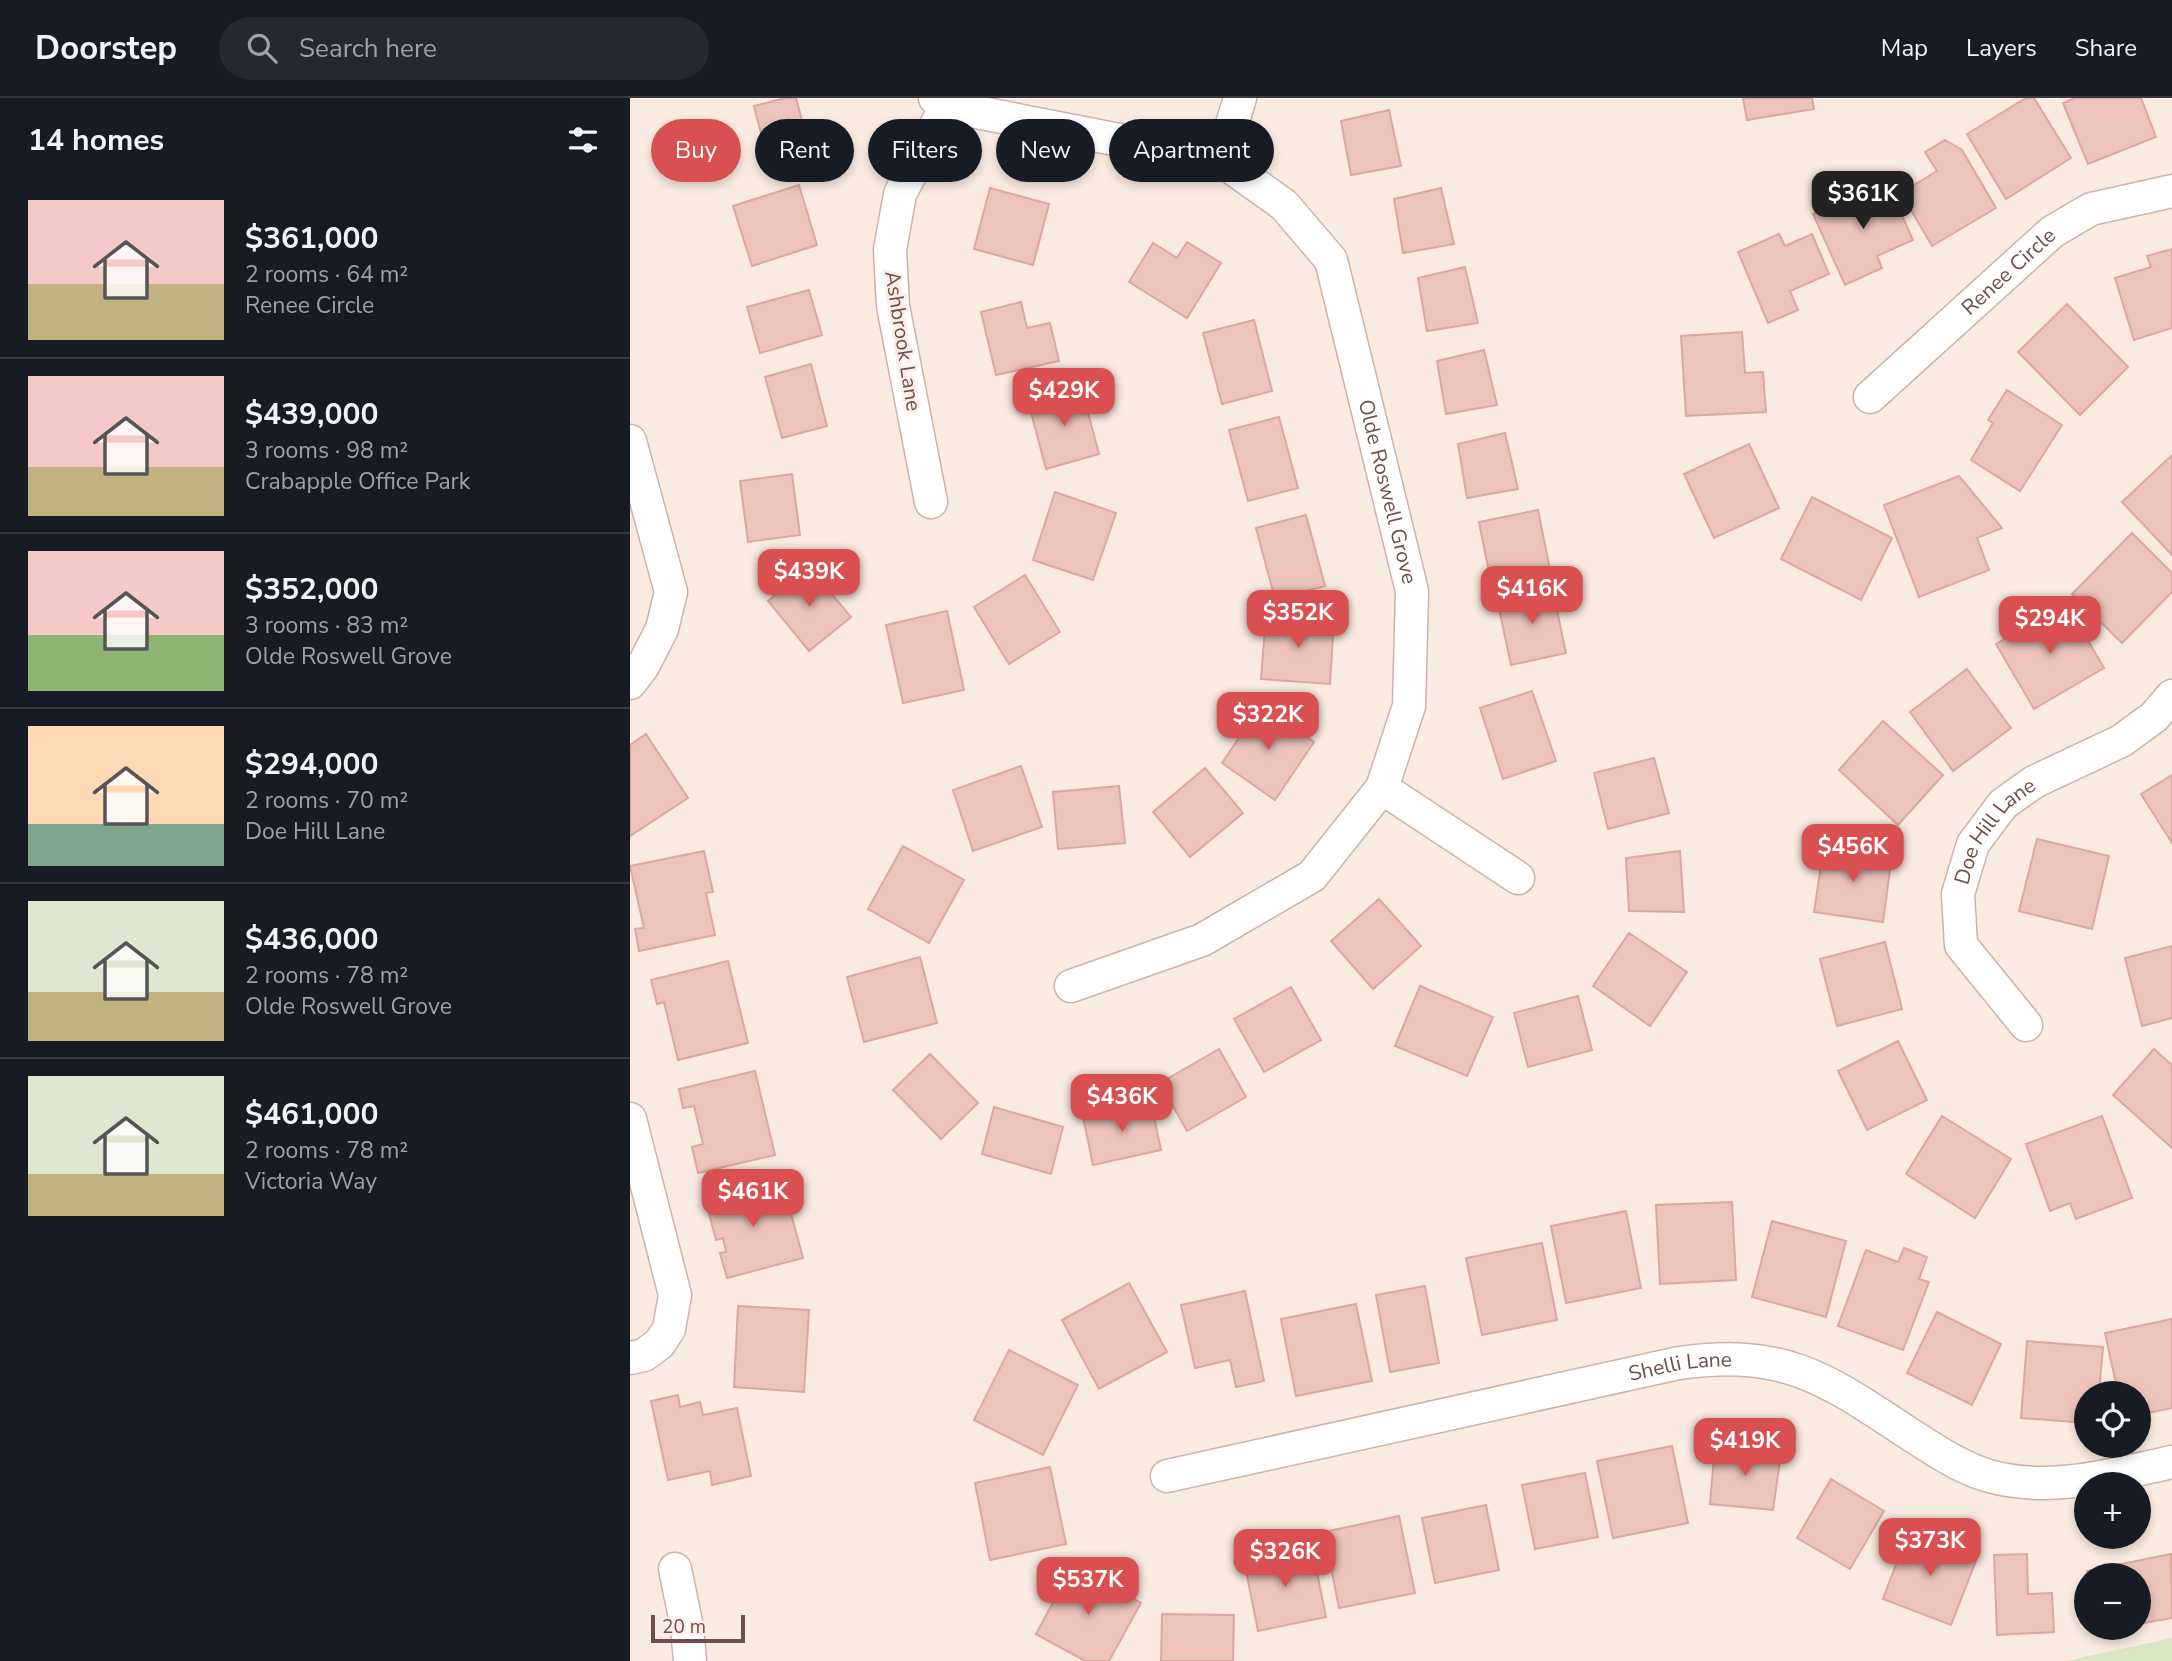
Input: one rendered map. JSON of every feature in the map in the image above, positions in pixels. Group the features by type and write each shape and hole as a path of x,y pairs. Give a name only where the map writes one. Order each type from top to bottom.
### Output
{"street":[{"path":"1234,119 1240,98"},
{"name":"Olde Roswell Grove","path":"940,102 1109,137"},
{"name":"Ashbrook Lane","path":"931,502 893,306 890,250 900,194 940,102"},
{"name":"Olde Roswell Grove","path":"1071,986 1202,940 1312,876 1382,788 1409,706 1412,591 1331,260 1284,205 1252,182"},
{"name":"Renee Circle","path":"1870,397 2052,232 2091,209 2172,191"},
{"path":"630,441 671,592 662,629 643,666 630,683"},
{"name":"Doe Hill Lane","path":"2026,1026 1961,944 1958,894 1973,844 2003,804 2034,782 2121,741 2154,718 2172,696"},
{"path":"1382,788 1518,878"},
{"path":"630,1119 675,1296 669,1329 659,1344 644,1355 630,1358"},
{"name":"Shelli Lane","path":"1167,1476 1679,1363 1717,1358 1766,1360 1809,1373 1846,1392 1950,1460 1989,1476 2030,1483 2087,1480 2172,1462"},
{"path":"676,1569 687,1627 690,1661"}],"green space":[{"path":"2172,1638 2172,1661 2066,1661"}],"building":[{"path":"796,98 802,119 757,119 754,106"},
{"path":"1743,98 1812,98 1814,109 1747,120"},
{"path":"2026,98 2034,98 2071,158 2006,199 1967,134"},
{"path":"2075,98 2141,98 2156,137 2088,164 2063,103"},
{"path":"1389,110 1401,166 1351,175 1341,121"},
{"path":"1945,140 1962,150 1996,208 1932,246 1901,193 1937,171 1925,152"},
{"path":"1886,180 1913,240 1877,256 1882,268 1845,285 1813,214"},
{"path":"799,185 817,245 752,266 733,206"},
{"path":"990,188 1049,204 1033,265 974,249"},
{"path":"1441,188 1454,244 1403,253 1394,199"},
{"path":"1779,234 1785,246 1812,234 1829,274 1790,291 1798,310 1768,323 1738,252"},
{"path":"1187,242 1221,263 1187,318 1129,282 1153,243 1177,258"},
{"path":"2172,249 2172,328 2134,340 2115,278 2151,267 2147,256"},
{"path":"1465,267 1478,323 1427,331 1418,278"},
{"path":"809,290 822,335 760,353 747,307"},
{"path":"1021,302 1027,328 1050,323 1059,361 996,375 981,312"},
{"path":"2067,304 2128,367 2080,415 2018,352"},
{"path":"1254,320 1272,391 1222,404 1203,333"},
{"path":"1742,332 1745,373 1763,372 1766,412 1686,416 1681,336"},
{"path":"1484,350 1497,405 1446,414 1437,361"},
{"path":"811,364 827,426 782,438 765,377"},
{"path":"1081,386 1099,454 1046,469 1028,401"},
{"path":"2007,390 2062,425 2020,491 1971,460 1993,423 1988,420"},
{"path":"1279,417 1298,488 1248,501 1229,430"},
{"path":"1505,433 1518,489 1467,498 1458,444"},
{"path":"1749,444 1779,508 1714,538 1684,474"},
{"path":"2172,455 2172,555 2122,502"},
{"path":"792,474 800,535 748,542 740,481"},
{"path":"1959,476 2002,528 1977,538 1989,570 1919,597 1884,505"},
{"path":"1055,492 1116,513 1093,580 1033,560"},
{"path":"1812,497 1892,538 1861,600 1781,559"},
{"path":"1538,510 1550,570 1491,582 1479,522"},
{"path":"1306,515 1325,586 1275,599 1256,528"},
{"path":"2132,533 2172,573 2172,592 2122,643 2072,594"},
{"path":"809,567 851,617 809,651 768,601"},
{"path":"1025,575 1060,632 1009,664 974,607"},
{"path":"1552,587 1566,653 1511,665 1497,599"},
{"path":"2066,603 2104,668 2034,709 1996,644"},
{"path":"947,611 964,690 903,703 886,625"},
{"path":"1266,615 1334,620 1330,684 1261,679"},
{"path":"1967,669 2011,728 1953,771 1910,712"},
{"path":"1532,691 1556,761 1503,779 1480,708"},
{"path":"1261,705 1314,742 1275,800 1222,763"},
{"path":"1883,721 1943,775 1898,825 1839,770"},
{"path":"646,734 688,798 630,836 630,745"},
{"path":"1654,758 1669,813 1608,829 1594,773"},
{"path":"1021,766 1042,827 973,851 953,790"},
{"path":"1205,768 1243,813 1190,857 1153,812"},
{"path":"2172,775 2172,843 2141,794"},
{"path":"1119,786 1125,843 1058,849 1053,792"},
{"path":"2037,839 2109,856 2092,929 2019,911"},
{"path":"1824,845 1892,855 1883,922 1814,912"},
{"path":"903,846 964,880 929,943 868,909"},
{"path":"704,851 713,892 706,893 715,935 639,951 635,929 644,928 630,866"},
{"path":"1680,851 1684,912 1629,911 1626,858"},
{"path":"1379,899 1421,946 1373,989 1331,941"},
{"path":"1629,933 1687,972 1650,1026 1593,986"},
{"path":"1885,942 1902,1009 1837,1026 1820,959"},
{"path":"2172,946 2172,1018 2142,1026 2125,958"},
{"path":"920,957 937,1023 864,1042 847,977"},
{"path":"728,961 748,1043 678,1060 664,1002 657,1004 651,980"},
{"path":"1420,986 1493,1017 1467,1076 1395,1046"},
{"path":"1291,987 1321,1040 1264,1072 1234,1019"},
{"path":"1578,996 1592,1050 1528,1067 1514,1013"},
{"path":"1898,1041 1927,1100 1867,1130 1838,1071"},
{"path":"1219,1049 1246,1097 1187,1131 1160,1083"},
{"path":"2154,1049 2172,1065 2172,1148 2113,1095"},
{"path":"930,1054 978,1103 941,1139 893,1090"},
{"path":"755,1071 775,1155 698,1173 692,1147 703,1144 694,1106 683,1108 679,1089"},
{"path":"1151,1103 1161,1150 1093,1165 1083,1117"},
{"path":"994,1107 1063,1127 1051,1174 982,1154"},
{"path":"1942,1116 2011,1159 1975,1218 1906,1174"},
{"path":"2102,1116 2132,1198 2076,1219 2070,1203 2050,1211 2026,1144"},
{"path":"772,1179 781,1213 790,1210 803,1258 727,1278 720,1253 726,1252 723,1238 716,1240 705,1198"},
{"path":"1732,1202 1736,1280 1660,1284 1656,1205"},
{"path":"1626,1211 1641,1288 1566,1303 1551,1226"},
{"path":"1772,1221 1846,1241 1826,1317 1752,1297"},
{"path":"1542,1243 1557,1320 1482,1335 1466,1258"},
{"path":"1904,1248 1927,1257 1919,1279 1929,1282 1903,1350 1838,1326 1866,1250 1898,1262"},
{"path":"1129,1283 1167,1352 1099,1389 1062,1320"},
{"path":"1425,1286 1439,1363 1390,1372 1376,1295"},
{"path":"1245,1291 1264,1381 1236,1387 1230,1360 1195,1368 1181,1305"},
{"path":"1356,1304 1372,1381 1296,1396 1281,1319"},
{"path":"738,1306 809,1310 804,1392 734,1387"},
{"path":"1937,1312 2001,1344 1972,1405 1907,1373"},
{"path":"2172,1319 2172,1408 2151,1412 2151,1381 2115,1381 2105,1333"},
{"path":"2027,1341 2103,1347 2100,1381 2074,1381 2074,1422 2021,1418"},
{"path":"1009,1350 1078,1385 1043,1455 974,1420"},
{"path":"678,1395 680,1407 700,1402 703,1415 737,1408 751,1476 712,1485 710,1471 668,1480 651,1401"},
{"path":"1715,1445 1781,1453 1773,1510 1710,1504"},
{"path":"1672,1446 1688,1523 1613,1538 1597,1461"},
{"path":"1050,1467 1066,1544 990,1560 975,1483"},
{"path":"1585,1473 1598,1537 1535,1549 1522,1485"},
{"path":"1831,1479 1884,1511 1850,1569 1797,1538"},
{"path":"1486,1505 1499,1570 1435,1583 1422,1518"},
{"path":"1399,1516 1415,1593 1339,1608 1324,1532"},
{"path":"1909,1530 1977,1558 1951,1625 1883,1599"},
{"path":"1312,1547 1326,1617 1258,1631 1244,1561"},
{"path":"2027,1554 2028,1594 2052,1593 2054,1632 1997,1635 1994,1555"},
{"path":"2171,1554 2172,1618 2151,1622 2151,1563 2127,1563"},
{"path":"1073,1565 1141,1603 1109,1661 1085,1661 1036,1634"},
{"path":"1162,1614 1234,1615 1233,1661 1161,1661"}]}
